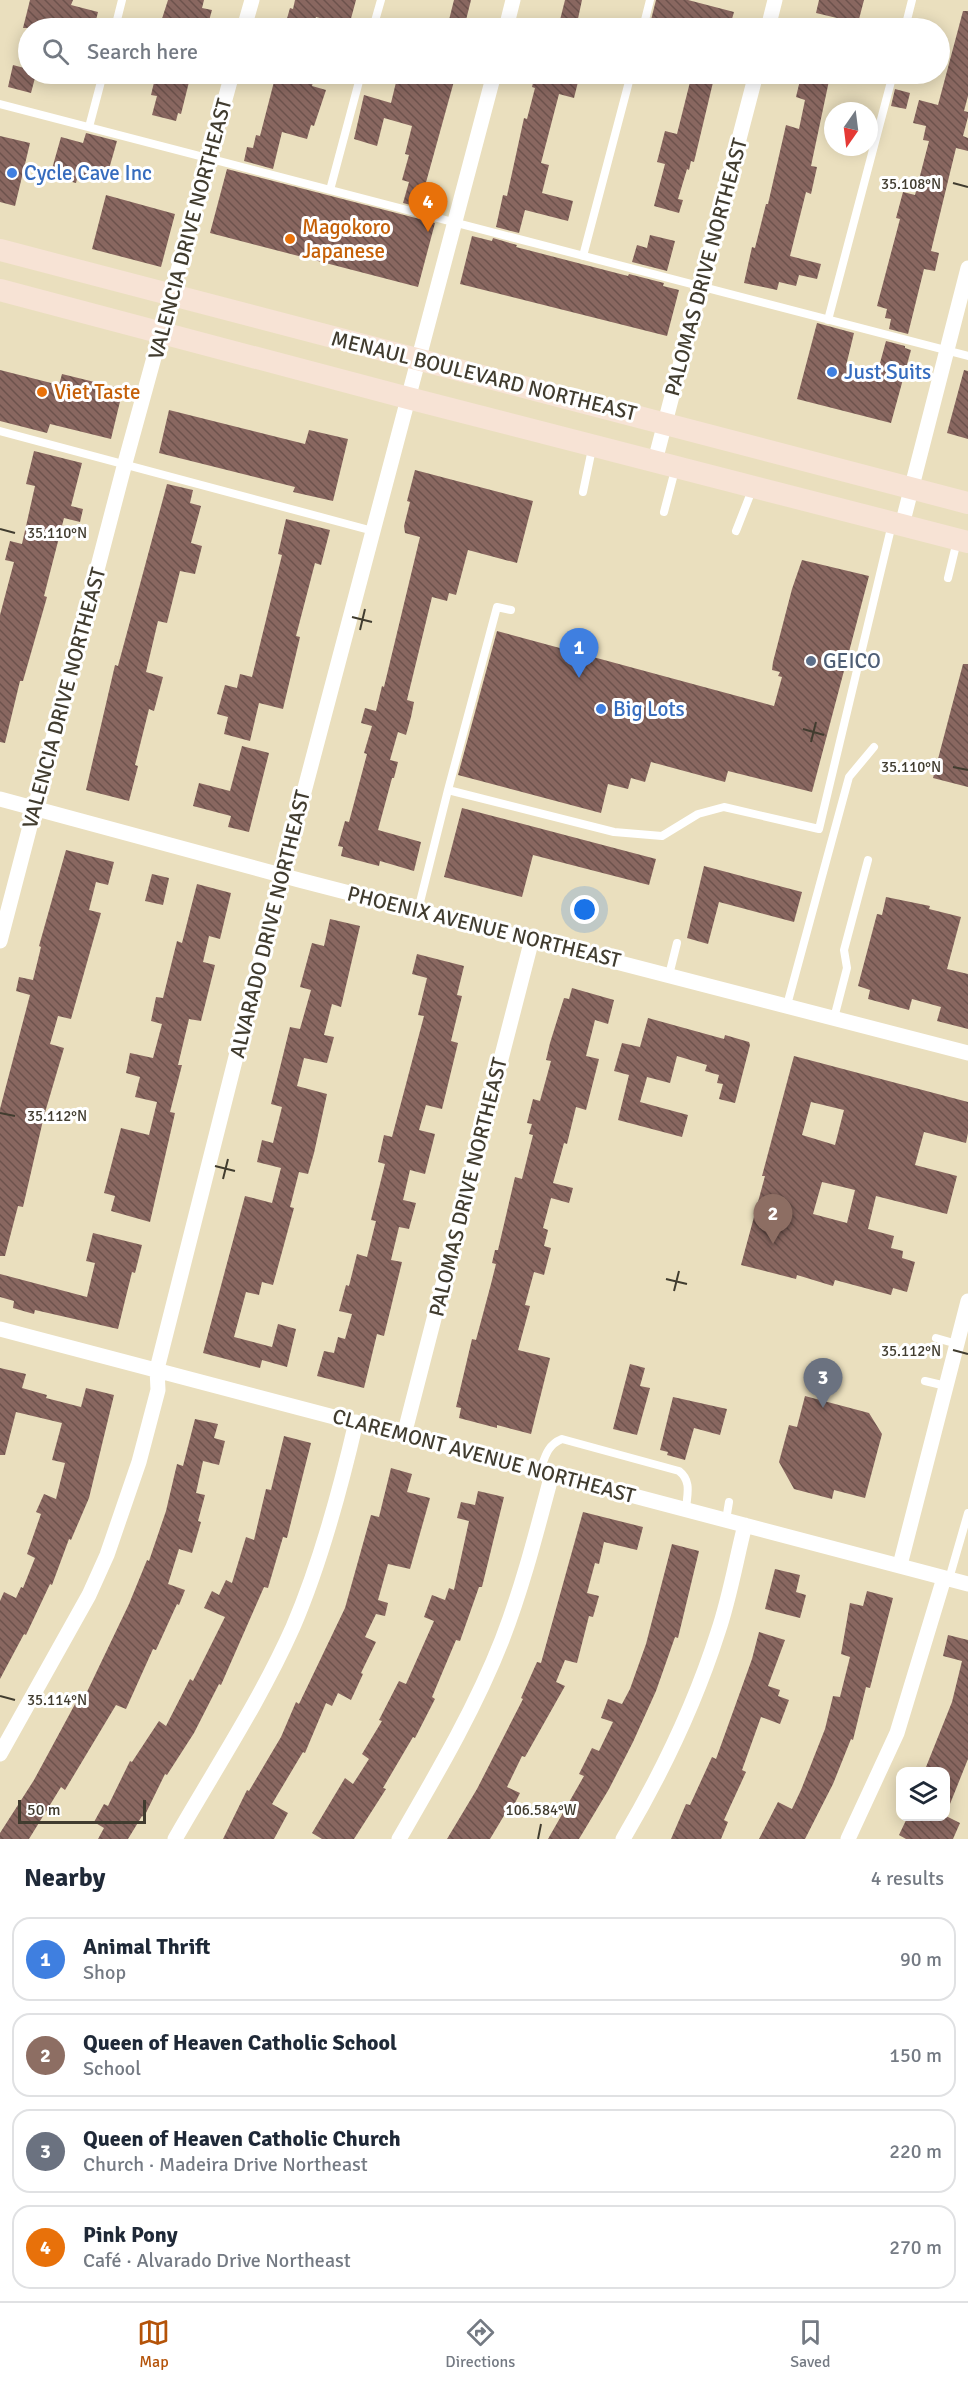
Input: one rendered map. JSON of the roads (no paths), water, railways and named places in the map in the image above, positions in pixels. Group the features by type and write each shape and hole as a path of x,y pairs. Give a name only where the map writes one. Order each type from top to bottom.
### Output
{"main road":[{"name":"MENAUL BOULEVARD NORTHEAST","path":"0,250 968,503"},
{"name":"MENAUL BOULEVARD NORTHEAST","path":"0,290 963,541"}],"street":[{"path":"247,18 252,0"},
{"path":"508,18 513,0"},
{"path":"770,18 775,0"},
{"name":"VALENCIA DRIVE NORTHEAST","path":"0,941 125,464 229,84"},
{"name":"ALVARADO DRIVE NORTHEAST","path":"0,1754 89,1595 107,1555 139,1462 158,1390 157,1369 282,875 491,84"},
{"name":"PALOMAS DRIVE NORTHEAST","path":"665,463 665,423 753,84"},
{"path":"898,524 912,489 968,268"},
{"name":"PHOENIX AVENUE NORTHEAST","path":"0,799 282,875 968,1053"},
{"name":"PALOMAS DRIVE NORTHEAST","path":"404,1435 532,939"},
{"path":"900,1565 968,1301"},
{"name":"CLAREMONT AVENUE NORTHEAST","path":"0,1329 968,1584"},
{"path":"175,1839 275,1665 293,1626 323,1545 356,1422"},
{"path":"399,1839 463,1725 502,1641 532,1553 546,1472"},
{"path":"623,1839 655,1784 697,1692 719,1629 745,1525"},
{"path":"848,1839 897,1733 946,1578"}],"lane":[{"path":"118,18 122,0"},
{"path":"376,18 381,0"},
{"path":"646,18 650,0"},
{"path":"908,18 912,0"},
{"path":"89,127 100,84"},
{"path":"330,190 358,84"},
{"path":"583,256 628,84"},
{"path":"828,320 890,84"},
{"path":"0,104 968,356"},
{"path":"0,431 373,531"},
{"path":"583,492 593,445"},
{"path":"664,512 665,463"},
{"path":"736,531 753,486"},
{"path":"448,790 614,832 662,836 698,814 724,807 819,829 898,524"},
{"path":"948,578 963,541"},
{"path":"418,910 497,607 511,610"},
{"path":"787,1005 849,777 874,747"},
{"path":"834,1018 847,968 844,950 868,860"},
{"path":"669,975 677,943"},
{"path":"936,1338 957,1344"},
{"path":"925,1380 946,1386"},
{"path":"546,1472 548,1449 553,1443 562,1440 679,1471 688,1482 686,1509"},
{"path":"726,1520 729,1502"},
{"path":"946,1578 968,1513"}],"place":[{"name":"Cycle Cave Inc","path":"12,173"},
{"name":"Pink Pony","path":"428,232"},
{"name":"Magokoro Japanese","path":"290,239"},
{"name":"Just Suits","path":"832,372"},
{"name":"Viet Taste","path":"42,392"},
{"name":"GEICO","path":"811,661"},
{"name":"Animal Thrift","path":"579,678"},
{"name":"Big Lots","path":"601,709"},
{"name":"Queen of Heaven Catholic School","path":"773,1244"},
{"name":"Queen of Heaven Catholic Church","path":"823,1408"}]}
